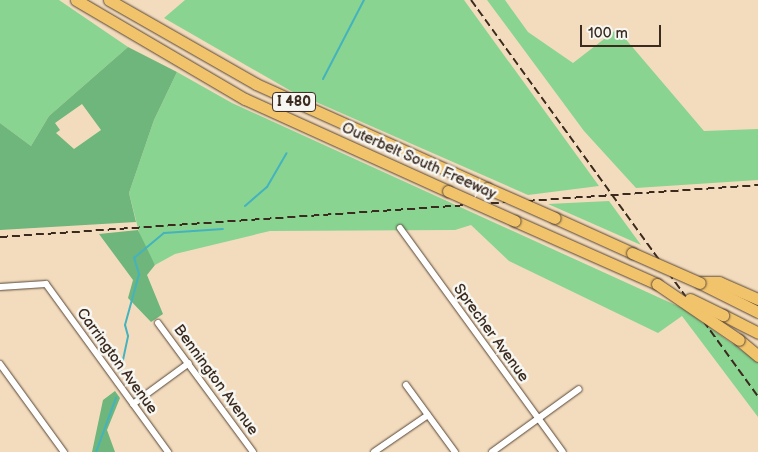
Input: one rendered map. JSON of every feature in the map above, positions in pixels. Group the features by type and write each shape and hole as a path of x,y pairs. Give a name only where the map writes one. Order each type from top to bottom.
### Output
{"highway":[{"name":"Outerbelt South Freeway","path":"76,0 244,98 655,283 758,333"},
{"name":"Outerbelt South Freeway","path":"109,0 256,84 700,283 758,312"},
{"path":"700,283 719,282 758,300"},
{"path":"655,283 739,340 758,356"}],"street":[{"name":"Sprecher Avenue","path":"400,228 563,452"},
{"name":"Carrington Avenue","path":"0,287 46,284 168,452"},
{"name":"Bennington Avenue","path":"158,322 253,452"},
{"path":"133,404 189,363"},
{"path":"0,364 64,452"},
{"path":"406,385 455,452"},
{"path":"492,452 578,389"},
{"path":"374,452 428,414"}],"green space":[{"path":"0,0 59,0 128,47 49,116 31,146 0,123"},
{"path":"185,0 464,0 599,186 528,195 291,91 164,18"},
{"path":"487,0 505,0 528,32 573,63 617,29 704,131 758,129 758,180 636,188 584,131"},
{"path":"128,47 177,72 154,120 129,193 136,222 0,230 0,123 31,146 49,116","holes":["82,104 101,130 74,149 56,133 60,130 55,123"]},
{"path":"177,72 232,103 682,308 758,362 758,417 682,316 658,333 509,261 471,225 455,230 270,231 175,254 155,265 141,240 129,193 154,120"},
{"path":"609,201 641,245 548,204"},
{"path":"138,230 155,265 147,275 163,314 151,322 128,298 133,280 99,234"},
{"path":"115,391 120,398 107,430 115,452 92,452 103,400"}],"waterway":[{"path":"323,79 364,0"},
{"path":"245,206 267,187 287,153"},
{"path":"120,374 128,336 125,325 139,274 134,258 164,233 223,229"},
{"path":"96,452 116,398"}],"railway":[{"path":"471,0 758,397"},
{"path":"0,237 758,185"}]}
